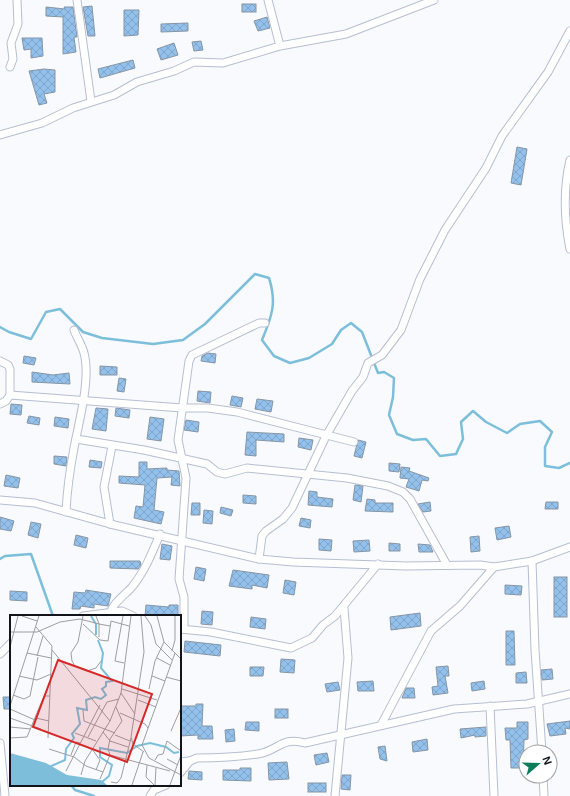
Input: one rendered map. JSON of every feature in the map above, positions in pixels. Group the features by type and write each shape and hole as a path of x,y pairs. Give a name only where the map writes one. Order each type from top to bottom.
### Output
{"street":[{"path":"10,67 14,59 11,43 18,24 17,0"},
{"path":"77,0 91,101"},
{"path":"268,0 280,46"},
{"path":"0,135 42,123 91,101 114,95 137,82 174,71 194,62 223,63 280,46 346,34 434,0"},
{"path":"259,559 262,536 266,531 284,519 292,508 326,436 352,391 363,376 368,363 382,355 401,330 420,279 445,230 486,168 502,136 548,72 570,31"},
{"path":"570,160 565,183 564,208 570,249"},
{"path":"265,323 259,323 192,355 189,362 178,440 180,459 186,478 179,578 184,597 182,629 211,632 291,648 312,638 344,608 378,564"},
{"path":"66,512 67,494 84,401 85,360 82,347 74,330"},
{"path":"0,361 8,365 10,369 10,395 6,401 0,404"},
{"path":"10,395 182,408 208,408 237,412 326,436 333,435 354,442"},
{"path":"76,439 144,450 207,464 217,472 225,474 247,468 353,480 388,486 403,492 410,499 447,565"},
{"path":"110,524 104,487 112,446"},
{"path":"0,501 36,503 110,524 160,534 259,559 293,562 406,566 480,565 494,567 532,561 570,547"},
{"path":"110,615 144,570 160,534"},
{"path":"532,561 533,624 541,744"},
{"path":"380,726 431,631 460,606 494,567"},
{"path":"335,796 348,658 344,608"},
{"path":"110,615 122,611 131,615"},
{"path":"0,654 10,644"},
{"path":"181,762 190,761 197,758 260,754 286,741 295,740 305,743 341,733 356,732 454,709 538,702 570,694"},
{"path":"490,706 494,796"},
{"path":"0,743 5,777 5,796"},
{"path":"181,771 190,761"},
{"path":"543,784 544,796"},
{"path":"150,796 154,790 164,786"}],"building":[{"path":"242,4 256,4 256,12 242,12"},
{"path":"92,6 95,36 88,36 83,7"},
{"path":"46,7 65,9 64,7 73,7 77,37 74,37 76,52 63,54 63,17 46,16"},
{"path":"124,10 139,10 138,35 124,36"},
{"path":"267,17 270,28 258,31 254,21"},
{"path":"188,23 188,31 161,32 161,24"},
{"path":"22,38 42,38 43,56 31,58 31,49 24,50"},
{"path":"201,41 203,50 194,51 192,42"},
{"path":"174,43 178,55 161,60 157,49"},
{"path":"133,60 135,68 100,78 98,69"},
{"path":"44,69 55,70 55,92 44,94 47,103 39,105 29,71"},
{"path":"517,147 527,149 521,185 511,183"},
{"path":"208,353 216,354 215,363 201,361 202,356"},
{"path":"24,356 36,358 34,365 23,363"},
{"path":"100,366 117,367 117,375 100,375"},
{"path":"32,372 53,375 69,373 70,384 32,382"},
{"path":"119,378 126,379 124,392 117,391"},
{"path":"198,391 211,392 210,403 197,401"},
{"path":"232,396 243,398 241,407 230,405"},
{"path":"257,399 273,401 271,412 255,409"},
{"path":"11,404 22,405 21,415 10,414"},
{"path":"96,408 108,409 106,431 92,429"},
{"path":"116,408 130,410 129,418 115,416"},
{"path":"29,416 40,418 39,425 27,423"},
{"path":"55,417 69,419 68,428 54,426"},
{"path":"150,417 164,419 161,441 147,439"},
{"path":"186,420 199,422 198,432 184,430"},
{"path":"247,432 284,434 284,442 256,440 256,456 245,455"},
{"path":"299,438 313,440 311,450 298,447"},
{"path":"358,440 366,442 362,458 354,456"},
{"path":"54,456 67,457 66,466 54,464"},
{"path":"90,460 102,462 101,468 89,467"},
{"path":"139,462 147,462 147,469 167,468 167,470 179,471 180,486 171,485 172,477 157,478 154,510 164,512 161,524 134,518 136,506 143,507 145,485 119,483 119,476 139,477"},
{"path":"389,463 400,464 399,472 389,471"},
{"path":"401,467 410,468 409,471 429,478 428,481 422,480 419,491 406,487 409,479 400,478"},
{"path":"6,475 20,478 18,488 4,486"},
{"path":"355,485 363,486 361,502 353,500"},
{"path":"309,491 317,492 317,497 333,499 332,507 308,505"},
{"path":"243,495 256,496 256,504 243,503"},
{"path":"367,499 375,500 375,503 393,503 393,512 365,511"},
{"path":"430,502 431,511 423,512 418,504"},
{"path":"546,502 558,502 558,509 545,509"},
{"path":"192,503 200,503 200,515 191,515"},
{"path":"221,507 233,510 231,516 220,513"},
{"path":"204,510 213,511 212,524 203,523"},
{"path":"0,517 14,521 11,531 0,529"},
{"path":"301,518 311,520 310,528 299,526"},
{"path":"31,522 41,524 38,538 28,535"},
{"path":"509,526 511,537 497,540 495,528"},
{"path":"76,535 88,538 86,548 74,545"},
{"path":"479,536 480,551 471,552 470,537"},
{"path":"319,539 332,540 331,551 319,550"},
{"path":"369,540 370,551 354,552 353,541"},
{"path":"389,543 400,544 400,551 389,551"},
{"path":"162,544 172,546 170,560 160,559"},
{"path":"418,544 430,545 433,552 419,552"},
{"path":"110,561 140,561 141,565 138,569 110,568"},
{"path":"196,567 206,569 204,581 194,579"},
{"path":"233,570 269,575 267,588 252,585 252,589 229,586"},
{"path":"554,577 567,577 567,617 554,617"},
{"path":"285,580 296,582 294,595 283,593"},
{"path":"505,585 522,586 521,595 505,594"},
{"path":"86,590 111,594 108,606 94,604 94,608 81,606 80,609 72,609 74,592 85,593"},
{"path":"10,591 27,592 27,601 10,600"},
{"path":"146,605 169,607 169,605 178,605 178,615 145,615"},
{"path":"202,611 213,612 212,625 201,624"},
{"path":"420,613 421,626 391,630 390,617"},
{"path":"251,617 266,619 265,629 250,627"},
{"path":"506,631 514,631 515,665 506,665"},
{"path":"185,641 221,645 220,656 184,652"},
{"path":"281,659 295,660 294,673 280,672"},
{"path":"448,666 449,676 445,676 448,693 433,695 432,687 438,686 436,667"},
{"path":"250,667 264,667 263,676 250,676"},
{"path":"552,669 553,679 542,680 541,670"},
{"path":"526,672 527,683 516,683 516,673"},
{"path":"373,681 374,691 358,691 357,682"},
{"path":"484,681 485,689 472,691 471,683"},
{"path":"338,682 340,690 327,692 325,684"},
{"path":"406,688 414,688 415,698 402,698"},
{"path":"3,697 10,697 10,709 4,709"},
{"path":"196,704 203,704 202,726 212,726 213,739 198,739 198,735 181,736 181,706 196,706"},
{"path":"275,709 288,709 288,718 275,718"},
{"path":"570,721 570,729 565,728 566,734 550,736 547,724"},
{"path":"246,722 259,722 259,731 245,730"},
{"path":"517,722 528,722 528,739 524,740 524,744 518,744 518,768 511,768 510,740 506,740 505,728 517,728"},
{"path":"486,727 486,736 475,737 475,735 461,738 460,729"},
{"path":"234,729 235,741 226,742 225,730"},
{"path":"427,739 428,750 413,752 412,742"},
{"path":"385,746 387,761 380,759 378,747"},
{"path":"327,753 329,762 316,765 314,755"},
{"path":"287,762 289,779 269,780 268,763"},
{"path":"240,768 251,768 251,781 223,780 223,770 240,770"},
{"path":"189,771 202,772 202,780 188,779"},
{"path":"342,775 351,775 350,790 341,789"},
{"path":"308,783 326,783 326,792 308,792"}],"waterway":[{"path":"0,327 9,332 31,339 46,312 60,309 83,332 102,338 153,344 183,340 205,324 255,274 269,278 273,295 271,316 262,340 274,356 290,363 309,358 332,344 341,330 351,323 362,332 378,373 384,372 394,378 393,397 389,415 397,434 413,440 426,439 440,456 456,454 463,439 461,422 473,411 486,422 507,433 520,424 540,421 552,432 545,447 545,466 559,468 570,463"},
{"path":"0,559 5,556 31,554 53,615"},
{"path":"72,786 75,790 94,796"}]}
